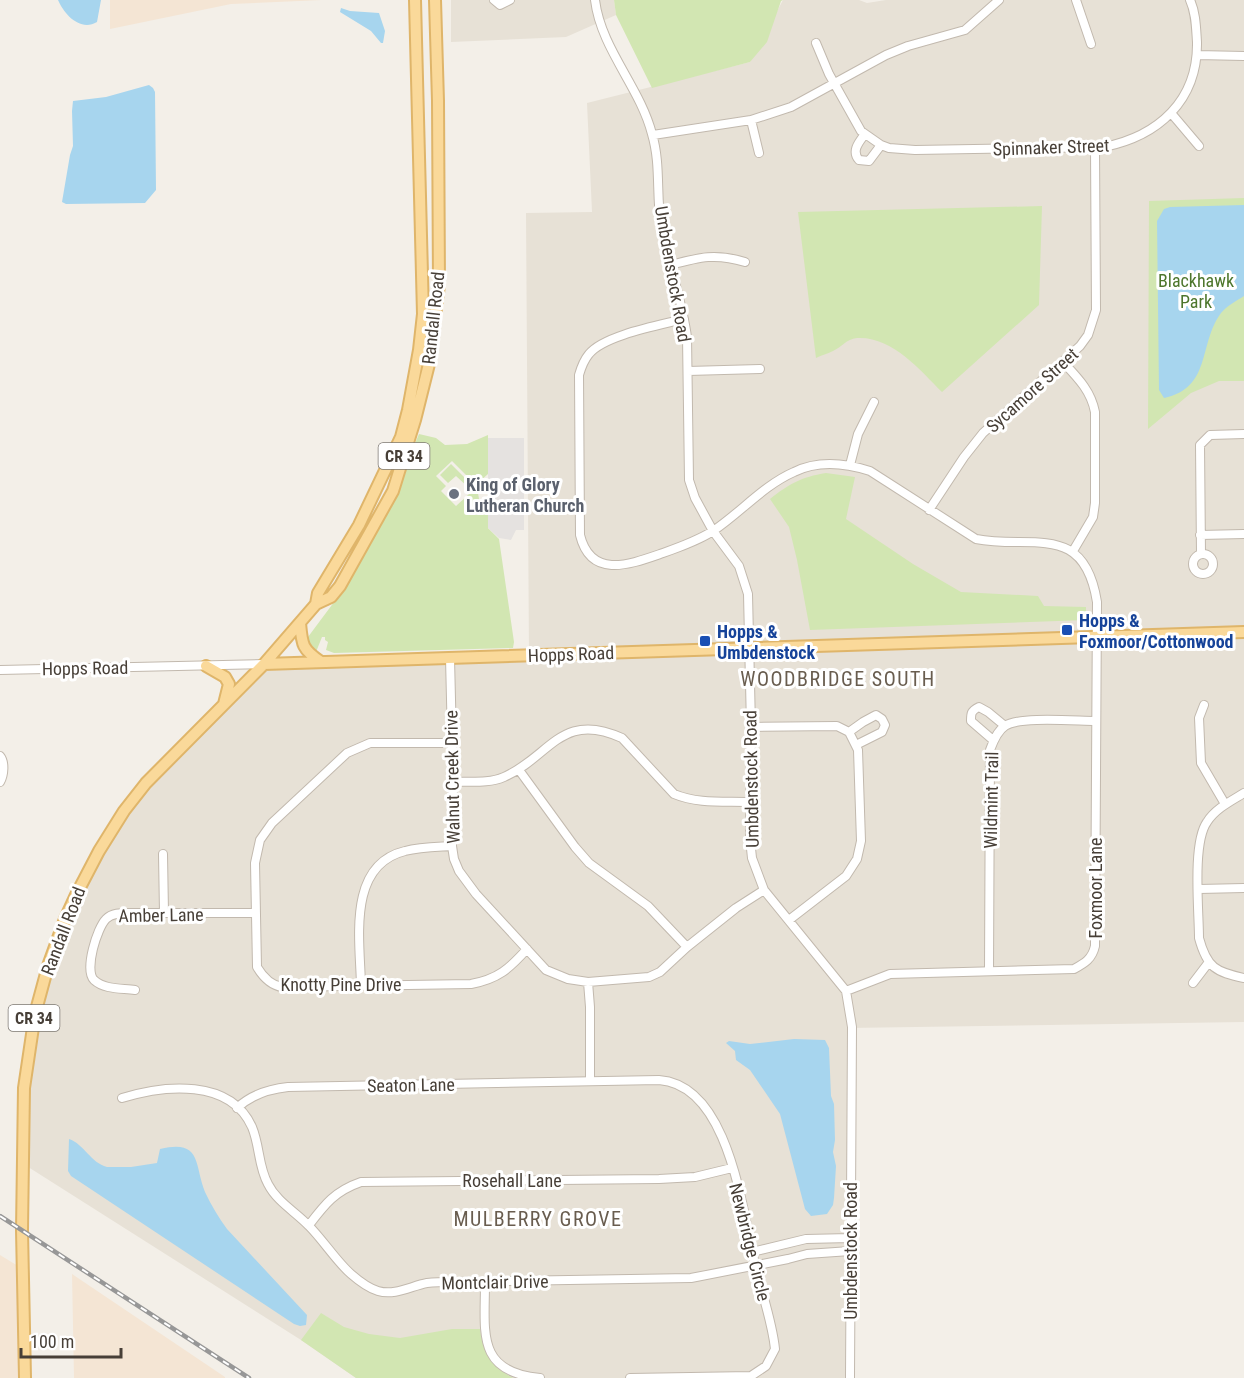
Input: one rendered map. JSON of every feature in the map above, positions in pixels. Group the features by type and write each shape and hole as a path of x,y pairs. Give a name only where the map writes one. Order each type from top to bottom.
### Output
{"main road":[{"name":"Randall Road","path":"316,604 318,593 359,525 401,437 419,350 423,314 415,0"},
{"name":"Randall Road","path":"25,1378 22,1230 24,1088 35,1014 48,966 76,895 99,851 124,811 146,783 264,664 316,604 331,597 340,586 393,490 415,420 429,364 437,315 439,276 435,0"},
{"path":"300,623 302,644 310,655 321,662"},
{"name":"Hopps Road","path":"264,664 1244,632"},
{"path":"206,666 225,677 229,684 224,704"}],"street":[{"path":"494,0 502,5 510,0"},
{"name":"Umbdenstock Road","path":"595,0 602,31 640,103 653,135 658,167 661,225 684,319 688,370 689,480 695,498 714,531 739,566 745,581 748,607 752,858 764,890 846,991 852,1027 850,1378"},
{"path":"653,135 752,120 791,107 886,55 908,46 965,30 999,0"},
{"path":"1076,0 1091,44"},
{"name":"Spinnaker Street","path":"816,43 821,57 861,131 881,145 915,150 1095,148 1133,140 1159,124 1171,113 1187,90 1197,55 1195,20 1190,0"},
{"path":"1197,55 1244,56"},
{"path":"1171,113 1199,146"},
{"path":"752,120 759,153"},
{"path":"865,134 856,146 855,154 859,160 869,161 881,145"},
{"name":"Sycamore Street","path":"929,510 983,433 1064,362 1088,335 1096,310 1095,148"},
{"path":"671,265 710,256 727,257 745,262"},
{"path":"684,319 635,331 600,346 589,354 579,375 580,535 583,547 592,558 607,565 631,564 688,544 714,531 792,472 821,464 850,465 870,471 976,539 988,542 1040,541 1073,551 1093,517 1095,412 1093,400 1085,386 1064,362"},
{"path":"688,370 760,369"},
{"path":"850,465 858,434 874,402"},
{"path":"1201,554 1200,444 1210,435 1244,434"},
{"path":"1200,535 1244,534"},
{"name":"Foxmoor Lane","path":"846,991 890,974 1074,969 1087,962 1093,955 1095,946 1097,602 1094,587 1086,569 1073,551"},
{"name":"Walnut Creek Drive","path":"450,658 452,846 459,871 476,894 546,970 568,979 588,981 650,977 660,972 736,908 764,890"},
{"name":"Hopps Road","path":"0,670 264,664"},
{"path":"1204,705 1199,718 1201,763 1225,804"},
{"path":"993,740 971,721 973,710 979,707 1005,726"},
{"path":"849,732 862,722 876,716 882,719 885,725 882,732 856,745"},
{"name":"Wildmint Trail","path":"989,971 990,750 993,740 1005,726 1025,721 1096,721"},
{"path":"751,728 837,726 849,732 858,750 861,842 857,859 846,876 789,920"},
{"path":"453,782 501,779 519,770 545,747 567,733 596,730 622,738 674,794 701,801 750,802"},
{"name":"Knotty Pine Drive","path":"452,743 370,743 347,753 272,823 260,840 255,863 257,967 264,978 274,986 471,984 493,979 509,968 527,949"},
{"path":"0,756 3,759 3,777 0,782"},
{"path":"519,770 575,847 590,863 648,906 687,948"},
{"path":"1244,793 1225,804 1207,822 1199,843 1199,938 1203,953 1220,973 1244,978"},
{"path":"361,985 360,906 367,881 374,870 393,855 405,851 452,846"},
{"path":"163,854 164,913"},
{"path":"1199,889 1244,888"},
{"name":"Amber Lane","path":"135,990 101,985 92,979 89,967 104,920 117,914 255,914"},
{"path":"1193,983 1209,962"},
{"path":"588,981 590,1081"},
{"name":"Newbridge Circle","path":"590,1081 669,1080 684,1086 702,1104 718,1126 743,1206 776,1349 766,1366 751,1376 630,1378"},
{"name":"Seaton Lane","path":"237,1108 264,1092 288,1087 590,1081"},
{"path":"122,1098 158,1090 191,1089 221,1095 237,1108"},
{"name":"Montclair Drive","path":"237,1108 252,1127 262,1172 271,1191 309,1225 349,1273 380,1292 405,1291 427,1283 691,1278 807,1254 850,1251"},
{"name":"Rosehall Lane","path":"309,1225 343,1188 361,1182 695,1178 732,1168"},
{"path":"752,1252 806,1239 850,1238"},
{"path":"485,1282 485,1335 488,1349 496,1362 510,1371 523,1376 540,1378"}],"shaded area":[{"path":"110,0 322,0 231,4 110,29"},
{"path":"451,0 614,0 616,15 566,37 451,42"},
{"path":"783,0 859,0 867,3 886,0 1244,0 1244,628 529,654 526,213 592,212 587,103 750,62"},
{"path":"488,438 524,438 524,530 516,530 511,540 499,538 488,528"},
{"path":"1244,635 1244,1022 848,1028 845,1378 356,1378 301,1340 25,1165 27,1093 34,1038 54,965 80,893 115,831 151,782 267,668"},
{"path":"0,1255 18,1266 20,1378 0,1378"},
{"path":"72,1274 225,1377 225,1378 74,1378"}],"green space":[{"path":"614,0 783,0 767,42 750,62 652,88 616,15"},
{"name":"Blackhawk Park","path":"1244,198 1244,381 1219,381 1191,393 1148,429 1149,201"},
{"path":"1042,206 1039,305 942,392 915,365 882,342 857,338 816,358 798,212"},
{"path":"419,434 436,438 445,445 467,444 488,435 488,474 479,482 478,487 452,461 436,476 446,486 441,491 456,506 469,494 478,493 479,499 488,507 488,528 499,539 513,648 334,653 326,650 328,642 325,637 322,637 316,652 310,652 305,641 346,586 379,529"},
{"path":"451,464 477,490 469,488 456,476 448,483 440,475"},
{"path":"826,473 855,477 846,519 913,564 961,592 1038,596 1044,606 1086,607 1086,620 810,630 789,527 770,499 796,482"},
{"path":"321,1313 344,1327 369,1334 400,1338 452,1329 480,1329 486,1352 490,1358 513,1378 356,1378 301,1340"}],"water":[{"path":"58,0 101,0 97,22 85,25 73,20"},
{"path":"341,8 350,11 379,13 385,31 383,43 371,31 340,12"},
{"path":"149,85 155,92 156,190 145,203 66,204 62,202 73,146 73,101 106,97"},
{"name":"Blackhawk Park","path":"1244,205 1244,296 1221,313 1214,325 1197,375 1190,385 1179,393 1164,398 1159,390 1157,221 1164,209 1170,207"},
{"path":"794,1039 825,1040 829,1048 831,1096 834,1104 833,1152 836,1166 833,1205 827,1214 811,1216 805,1209 780,1114 750,1070 736,1060 735,1051 726,1043 729,1041 750,1044"},
{"path":"69,1139 79,1145 96,1162 107,1167 131,1167 157,1163 160,1149 174,1147 190,1151 197,1163 212,1207 227,1229 307,1315 306,1325 294,1324 71,1176 68,1171"}],"railway":[{"path":"0,1216 249,1378"}],"place":[{"name":"King of Glory Lutheran Church","path":"454,494"},
{"name":"Hopps & Foxmoor/Cottonwood","path":"1067,630"},
{"name":"Hopps & Umbdenstock","path":"705,641"}],"district":[{"name":"WOODBRIDGE SOUTH","path":"838,679"},
{"name":"MULBERRY GROVE","path":"538,1219"}]}
